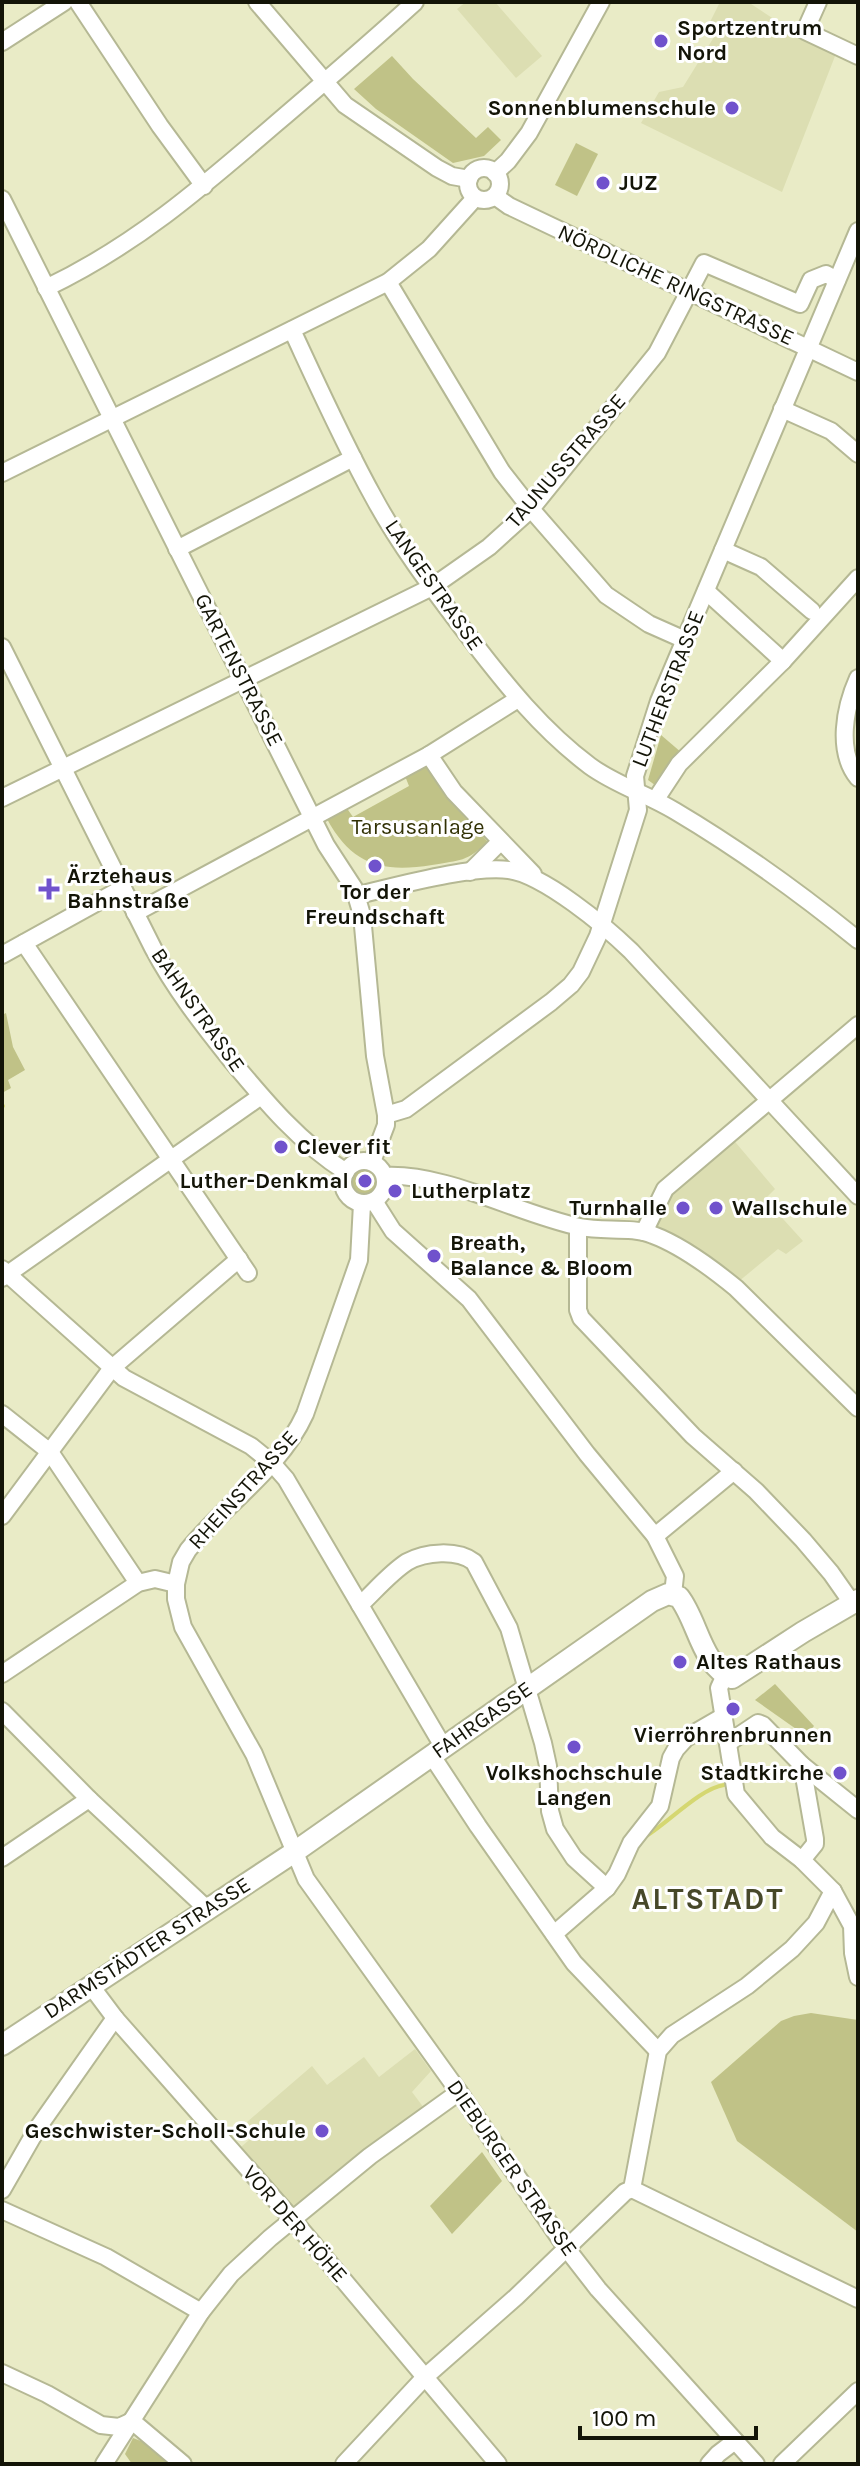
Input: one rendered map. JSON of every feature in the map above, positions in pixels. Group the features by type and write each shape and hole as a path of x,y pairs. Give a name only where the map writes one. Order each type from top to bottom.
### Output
{"main road":[{"path":"673,1594 683,1603 706,1650 723,1673 732,1678 855,1602"},
{"name":"FAHRGASSE","path":"293,1853 642,1607 661,1596 673,1594"},
{"name":"DARMSTÄDTER STRASSE","path":"2,2045 293,1853"}],"street":[{"path":"2,42 64,2"},
{"path":"78,2 160,126 204,186"},
{"path":"257,2 324,83 354,112 452,176 469,179"},
{"path":"46,288 119,249 204,186 415,2"},
{"path":"495,173 529,133 601,2"},
{"path":"818,2 805,31 858,56"},
{"path":"478,170 495,173 500,184 495,196 488,200 475,198 470,192 469,179 478,170"},
{"name":"NÖRDLICHE RINGSTRASSE","path":"495,196 509,206 858,372"},
{"path":"2,473 388,282 429,249 475,198"},
{"name":"GARTENSTRASSE","path":"2,199 326,845 358,895 375,1056 386,1115 386,1125 372,1162"},
{"name":"LUTHERSTRASSE","path":"386,1115 406,1109 563,993 589,957 638,810 635,776 655,711 858,231"},
{"name":"TAUNUSSTRASSE","path":"2,798 432,587 489,547 531,509 657,353 704,263 800,304 811,280 826,274 837,280"},
{"path":"388,282 502,472 531,509 606,595 649,624 685,640"},
{"name":"LANGESTRASSE","path":"292,330 353,458 392,528 432,587 518,699 541,724 589,765 616,783 656,799 720,837 858,940"},
{"path":"782,409 824,427 855,452"},
{"path":"177,549 353,458"},
{"path":"723,550 761,567 812,611"},
{"path":"656,799 679,764 783,661 858,578"},
{"path":"706,591 783,661"},
{"name":"BAHNSTRASSE","path":"2,647 135,913 159,959 188,1004 261,1096 310,1147 346,1172"},
{"path":"858,678 850,697 845,733 849,765 858,778"},
{"path":"135,913 429,755 518,699"},
{"path":"429,755 454,792 500,842 539,881 601,924 631,951 858,1196"},
{"path":"470,872 500,842"},
{"path":"358,895 470,872 510,870 539,881"},
{"path":"2,955 123,888"},
{"path":"2,1516 112,1368 243,1266 24,943"},
{"path":"644,1232 665,1189 858,1025"},
{"path":"261,1096 4,1274 124,1378 251,1446 286,1479 360,1605 438,1752 554,1934 588,1979 658,2051"},
{"path":"368,1203 384,1191 385,1176 372,1162 354,1163 346,1172 345,1192 350,1198 368,1203 393,1231 467,1297 587,1454 655,1536 675,1576 673,1594"},
{"path":"385,1176 414,1176 578,1227 644,1232 656,1236 726,1279 858,1408"},
{"name":"RHEINSTRASSE","path":"176,1584 181,1562 188,1550 272,1463 299,1427 359,1260 368,1203"},
{"path":"578,1227 578,1310 581,1318 693,1436 734,1471 817,1555 855,1602"},
{"path":"2,1414 50,1452 138,1583"},
{"path":"655,1536 734,1471"},
{"path":"360,1605 408,1562 447,1553 464,1556 474,1562 507,1621 546,1753 550,1811 555,1829 574,1858 607,1888"},
{"path":"2,1674 138,1583 155,1579 176,1584 176,1599 183,1627 254,1754 293,1853"},
{"path":"723,1673 719,1688 733,1783 739,1800 772,1837 805,1857 833,1891 852,1926 858,1977"},
{"path":"2,1711 89,1799 207,1909"},
{"path":"554,1934 607,1888 617,1874 631,1843 660,1806 672,1754 686,1738 724,1716"},
{"path":"728,1743 758,1723 763,1725 802,1765 858,1810"},
{"path":"802,1765 815,1839 805,1857"},
{"path":"2,1858 89,1799"},
{"name":"DIEBURGER STRASSE","path":"293,1853 315,1893 459,2092 567,2249 598,2289 756,2464"},
{"path":"344,2464 425,2377 632,2189 658,2051 672,2035 747,1986 792,1949 816,1923 833,1891"},
{"name":"VOR DER HÖHE","path":"91,1986 115,2018 293,2220 498,2464"},
{"path":"2,2190 37,2129 115,2018"},
{"path":"108,2458 201,2312 240,2266 370,2156 459,2092"},
{"path":"632,2189 858,2299"},
{"path":"2,2210 106,2257 201,2312"},
{"path":"2,2373 101,2425 109,2435 108,2458"},
{"path":"782,2464 858,2391"},
{"path":"101,2425 119,2427 132,2421"},
{"path":"132,2421 183,2464"},
{"path":"709,2464 735,2441"},
{"path":"108,2458 126,2464"}],"shaded area":[{"path":"466,2 495,2 542,56 516,78 457,9"},
{"name":"Sonnenblumenschule","path":"720,2 748,2 804,39 837,51 782,192 641,123 659,92 683,87 714,37 709,24"},
{"name":"Wallschule","path":"731,1137 775,1189 765,1199 803,1241 786,1254 778,1249 738,1282 654,1225 667,1191"},
{"name":"Geschwister-Scholl-Schule","path":"415,2049 431,2071 412,2092 424,2108 373,2143 297,2207 292,2206 241,2147 256,2134 247,2122 312,2066 327,2085 364,2057 379,2077"}],"green space":[{"path":"392,56 476,138 488,127 501,140 484,156 453,163 376,109 354,89"},
{"path":"576,143 598,154 577,196 555,185"},
{"path":"661,735 682,753 659,788 648,780"},
{"name":"Tarsusanlage","path":"426,764 446,797 488,842 463,859 398,868 370,862 347,847 327,819 346,807 353,817 409,786 405,776"},
{"path":"6,1013 13,1047 25,1070 8,1080 11,1088 2,1093 2,1015"},
{"path":"365,1168 374,1172 378,1181 374,1190 365,1194 356,1190 352,1181 356,1172"},
{"path":"775,1684 814,1726 806,1736 755,1700"},
{"path":"811,2013 858,2020 858,2232 737,2141 711,2082 781,2021"},
{"path":"482,2152 502,2181 452,2234 430,2206"},
{"path":"133,2438 146,2443 172,2464 132,2464 125,2454"}],"waterway":[{"path":"643,1838 704,1793 724,1785"}],"place":[{"name":"Sportzentrum Nord","path":"661,41"},
{"name":"Sonnenblumenschule","path":"732,108"},
{"name":"JUZ","path":"603,183"},
{"name":"Tor der Freundschaft","path":"375,866"},
{"name":"Ärztehaus Bahnstraße","path":"49,889"},
{"name":"Clever fit","path":"281,1147"},
{"name":"Luther-Denkmal","path":"365,1181"},
{"name":"Lutherplatz","path":"395,1191"},
{"name":"Turnhalle","path":"683,1208"},
{"name":"Wallschule","path":"716,1208"},
{"name":"Breath, Balance & Bloom","path":"434,1256"},
{"name":"Altes Rathaus","path":"680,1662"},
{"name":"Vierröhrenbrunnen","path":"733,1709"},
{"name":"Volkshochschule Langen","path":"574,1747"},
{"name":"Stadtkirche","path":"840,1773"},
{"name":"Geschwister-Scholl-Schule","path":"322,2131"}],"district":[{"name":"ALTSTADT","path":"708,1899"}]}
